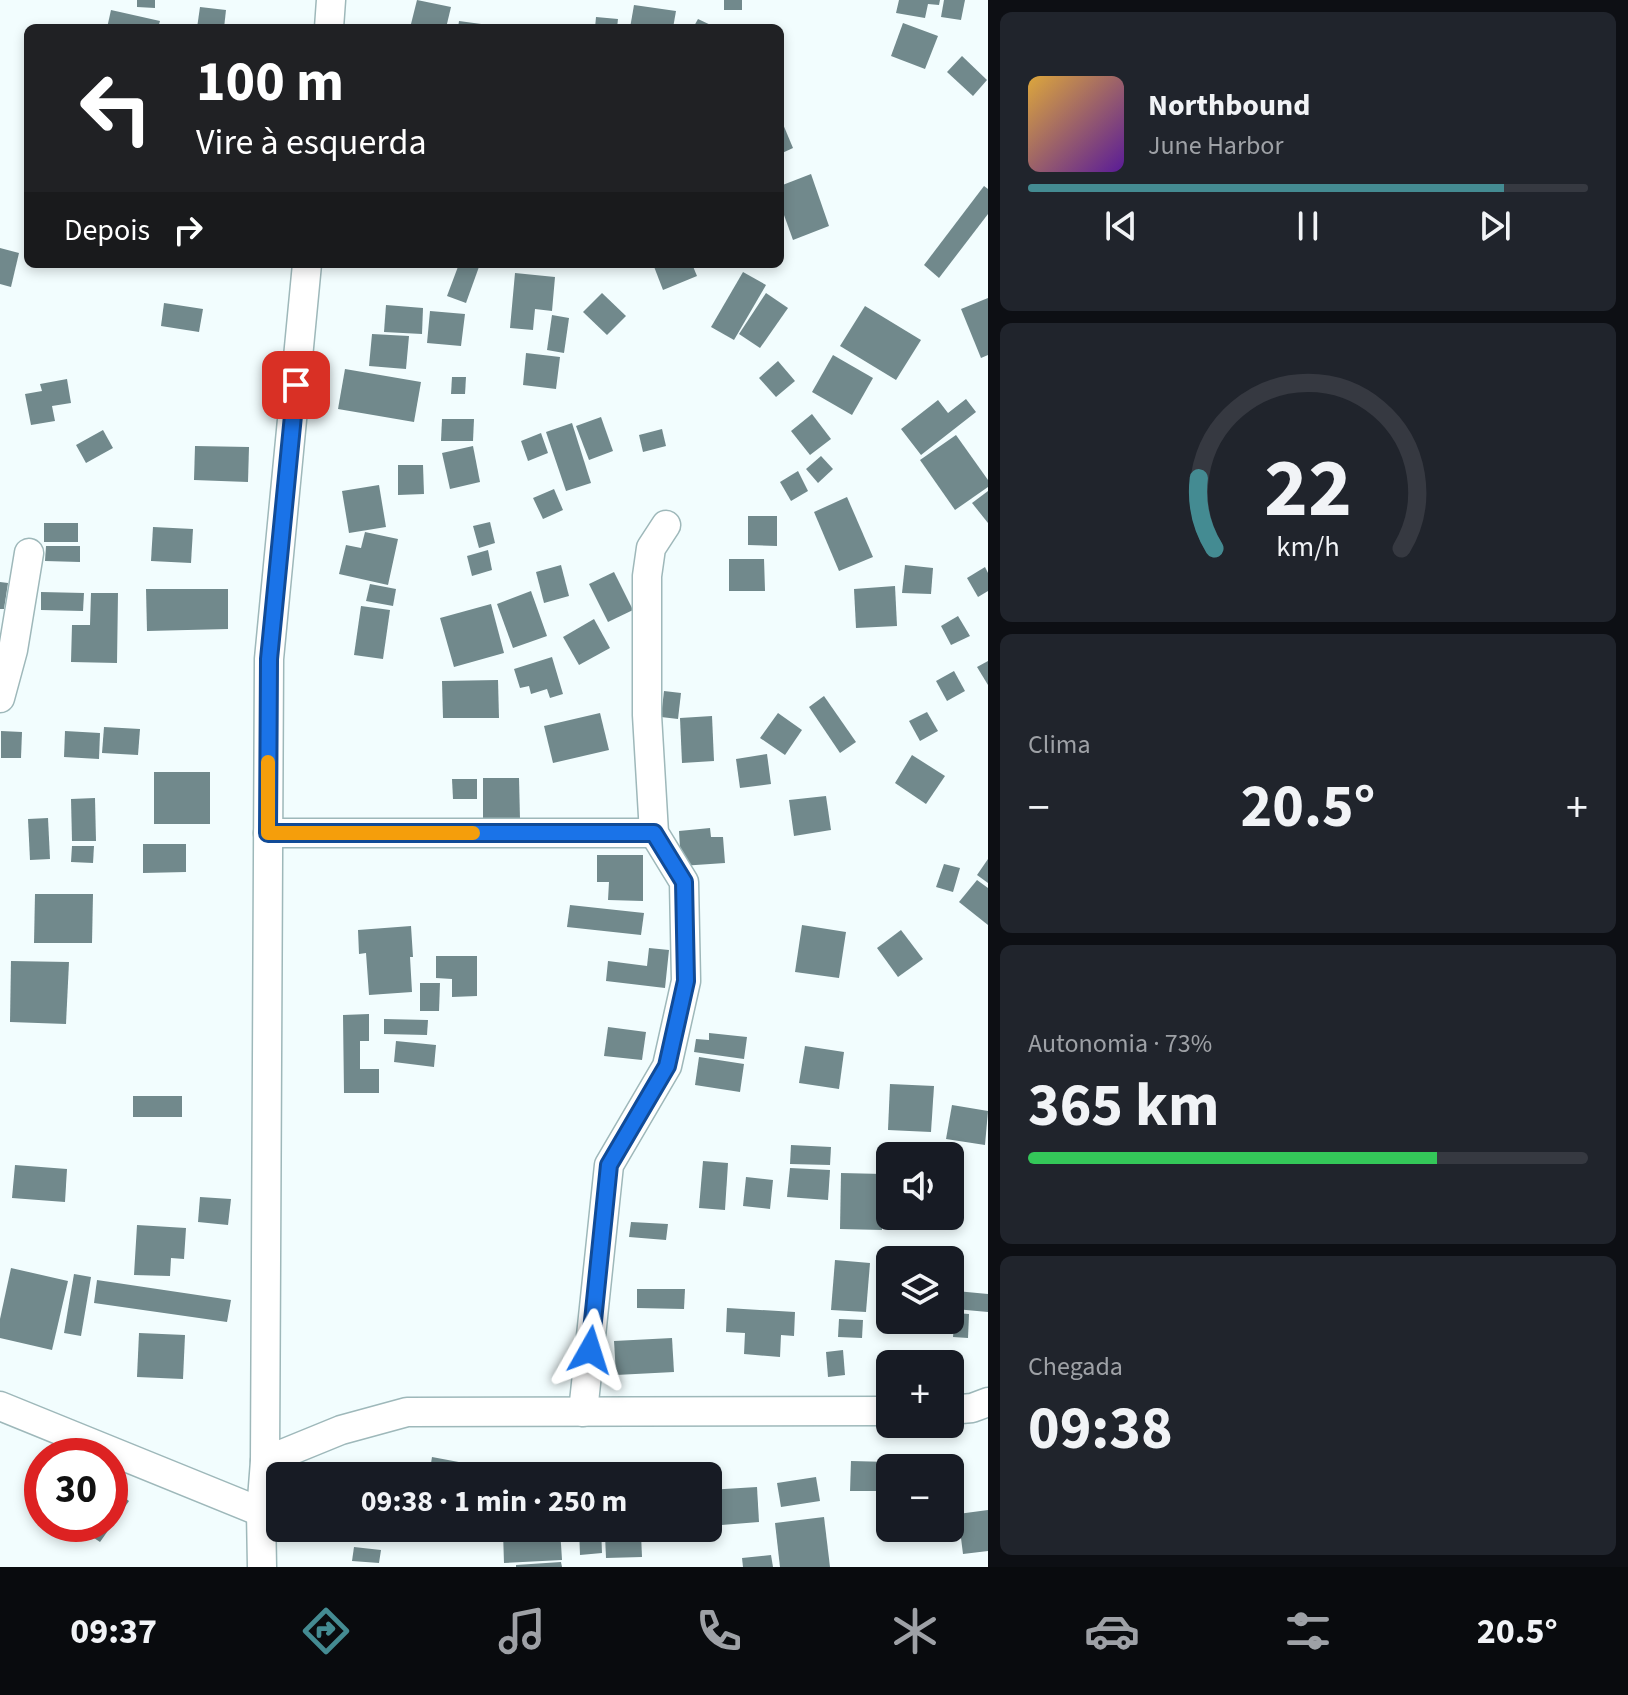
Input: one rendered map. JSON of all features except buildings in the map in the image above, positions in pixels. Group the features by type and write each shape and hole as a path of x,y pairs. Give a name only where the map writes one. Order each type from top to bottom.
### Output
{"street":[{"path":"329,24 331,0"},
{"path":"262,1567 269,659 307,268"},
{"path":"583,1412 609,1165 667,1066 686,981 684,882 654,833 647,715 647,576 651,548 666,525"},
{"path":"0,698 13,650 29,553"},
{"path":"268,833 654,833"},
{"path":"964,1409 988,1402"},
{"path":"0,1406 261,1512"},
{"path":"265,1461 341,1430 407,1412 876,1411"}],"slow traffic":[{"path":"268,762 268,833 473,833"}],"route":[{"path":"296,385 269,659 268,833 654,833 684,882 686,981 667,1066 609,1165 590,1350"}]}
